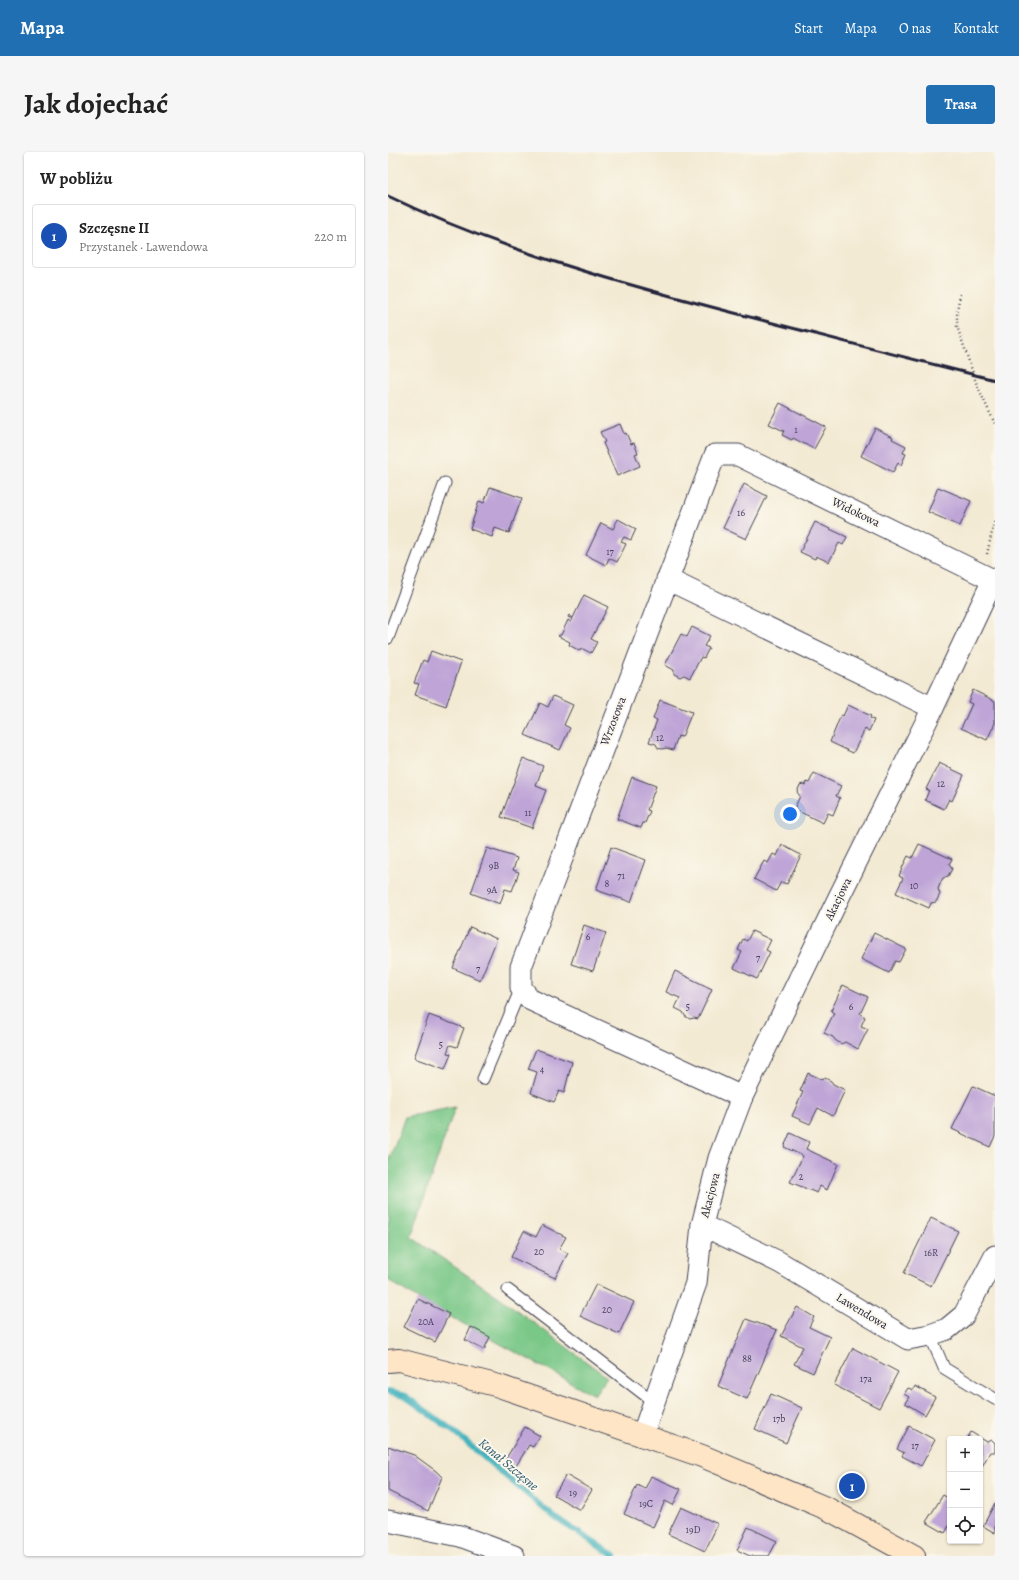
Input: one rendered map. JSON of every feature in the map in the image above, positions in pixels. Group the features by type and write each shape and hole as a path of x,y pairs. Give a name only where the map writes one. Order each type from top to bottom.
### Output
{"street":[{"name":"Widokowa","path":"715,455 738,455 990,578"},
{"name":"Wrzosowa","path":"521,988 521,967 715,455"},
{"name":"Akacjowa","path":"642,1436 696,1283 702,1225 720,1158 742,1097 933,708 990,578"},
{"path":"667,579 933,708"},
{"path":"521,988 531,1000 742,1097"},
{"name":"Lawendowa","path":"702,1225 779,1262 908,1339 930,1335 947,1329 964,1315 995,1256"},
{"path":"392,1357 499,1386 702,1456 828,1509 914,1556"},
{"path":"388,1522 460,1536 514,1556"}],"lane":[{"path":"388,638 445,483"},
{"path":"483,1079 521,988"},
{"path":"508,1290 654,1402"},
{"path":"930,1335 944,1368 995,1400"}],"path":[{"path":"960,294 957,311 957,326 977,385 995,424"},
{"path":"990,578 995,520"}],"green space":[{"path":"455,1107 411,1237 499,1297 607,1377 594,1395 418,1299 388,1280 388,1163 405,1117"}],"building":[{"path":"780,403 826,427 814,449 793,438 792,440 782,435 784,431 769,424"},
{"path":"620,424 624,434 626,433 631,444 634,443 638,453 635,454 640,466 617,476 600,432"},
{"path":"875,428 893,437 892,439 906,446 903,453 906,454 901,465 898,463 893,472 861,456"},
{"path":"744,484 767,496 746,539 723,528"},
{"path":"490,487 522,498 509,533 495,528 492,537 470,529 479,501 484,503"},
{"path":"938,487 971,501 960,526 928,512"},
{"path":"618,519 636,529 631,540 624,537 621,542 626,544 617,562 609,558 606,565 586,555 601,523 613,529"},
{"path":"815,522 847,537 843,545 839,543 829,562 816,556 815,559 800,552"},
{"path":"584,595 608,607 591,639 597,642 591,653 581,648 580,651 569,645 570,642 558,636 561,635 568,620 571,622 573,619 568,617 569,615 573,618"},
{"path":"692,627 710,636 704,646 709,648 704,658 701,657 690,678 684,675 680,677 674,674 674,670 665,665 681,634 687,637"},
{"path":"431,651 461,662 446,706 415,695 419,684 414,683 423,660 427,662"},
{"path":"973,690 995,701 995,723 987,740 961,728 972,704 968,702"},
{"path":"553,696 573,705 564,725 570,728 560,750 525,735 540,703 548,707"},
{"path":"660,700 692,712 682,737 678,736 673,750 658,748 656,744 649,742 657,720 653,719"},
{"path":"848,705 871,716 870,718 874,720 869,731 865,729 853,753 830,742 841,715 843,716"},
{"path":"523,758 543,766 536,786 546,790 532,828 501,817"},
{"path":"939,763 964,775 952,801 949,799 944,809 925,800 929,790 926,789"},
{"path":"814,773 841,786 836,796 840,798 833,815 828,813 823,823 794,809 800,796 797,792 800,785 805,785 806,782 809,783"},
{"path":"632,777 656,786 647,810 650,811 641,828 617,819"},
{"path":"919,844 952,859 949,864 952,869 948,876 943,878 938,889 940,894 936,902 931,903 929,908 896,893 903,878 899,876 903,866 908,856 912,858"},
{"path":"782,845 801,855 787,884 781,882 776,891 754,879 764,861 768,863 773,854 777,856"},
{"path":"611,847 646,860 631,902 596,890"},
{"path":"487,848 517,858 513,870 519,872 512,891 505,889 500,904 471,893"},
{"path":"584,925 606,933 593,971 571,964"},
{"path":"470,927 497,939 480,980 453,968"},
{"path":"752,931 771,940 766,950 770,952 757,979 734,968 742,952 738,950 743,939 747,941"},
{"path":"874,933 906,949 899,962 895,961 889,973 861,959"},
{"path":"675,971 712,989 698,1019 690,1019 685,1016 683,1012 675,1008 680,998 666,992"},
{"path":"843,985 868,997 860,1014 865,1017 861,1026 868,1029 858,1049 845,1042 841,1044 833,1037 824,1033 834,1013 831,1011"},
{"path":"429,1015 464,1028 457,1047 450,1045 447,1053 451,1054 445,1069 414,1058"},
{"path":"536,1049 572,1062 564,1093 559,1091 554,1102 531,1093 537,1072 528,1069"},
{"path":"808,1073 821,1079 825,1078 845,1090 833,1116 818,1108 810,1124 792,1116 803,1092 800,1091"},
{"path":"973,1086 995,1096 995,1136 990,1147 952,1129"},
{"path":"790,1133 809,1142 806,1149 838,1164 827,1190 820,1186 817,1193 790,1182 803,1156 784,1147"},
{"path":"931,1218 958,1231 931,1286 904,1273"},
{"path":"542,1225 566,1237 559,1249 568,1253 555,1278 511,1257 524,1231 536,1237"},
{"path":"596,1284 634,1302 619,1334 580,1316"},
{"path":"418,1299 449,1314 435,1342 404,1327"},
{"path":"797,1307 814,1317 809,1327 830,1337 813,1373 794,1364 803,1347 781,1336"},
{"path":"746,1319 777,1330 747,1399 718,1386"},
{"path":"471,1327 490,1337 484,1350 465,1340"},
{"path":"853,1348 898,1372 879,1408 834,1385"},
{"path":"915,1386 935,1397 925,1415 905,1403 909,1397 904,1394 908,1388 913,1390"},
{"path":"771,1394 802,1408 786,1443 755,1429"},
{"path":"909,1426 935,1440 921,1466 902,1456 904,1453 897,1449"},
{"path":"525,1427 540,1436 533,1447 529,1445 516,1466 505,1460"},
{"path":"971,1432 977,1436 969,1436"},
{"path":"983,1440 987,1442 992,1440 995,1443 995,1452 990,1452 983,1465"},
{"path":"388,1446 414,1455 442,1477 428,1511 388,1491"},
{"path":"566,1475 592,1490 580,1510 554,1495"},
{"path":"651,1476 681,1489 673,1505 665,1501 653,1527 624,1514 637,1485 645,1489"},
{"path":"943,1495 947,1497 947,1529 945,1533 926,1522"},
{"path":"995,1503 995,1533 983,1526"},
{"path":"681,1507 718,1524 705,1551 668,1534"},
{"path":"748,1527 777,1541 769,1556 750,1556 737,1550"}],"waterway":[{"name":"Kanał Szczęsne","path":"388,1392 405,1396 452,1430 554,1517 615,1556"}],"railway":[{"path":"388,196 469,232 595,274 723,310 995,380"}],"place":[{"name":"Szczęsne II","path":"852,1486"}]}
